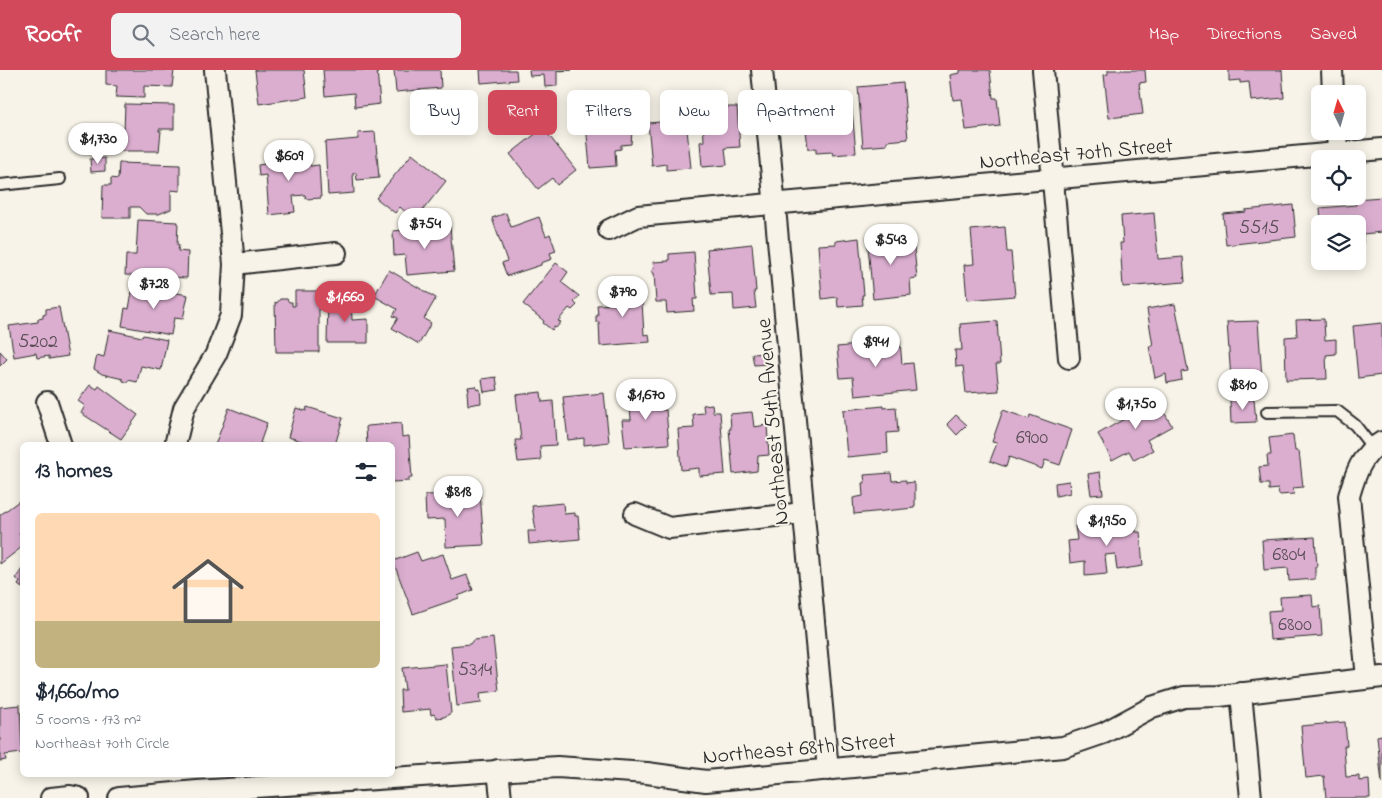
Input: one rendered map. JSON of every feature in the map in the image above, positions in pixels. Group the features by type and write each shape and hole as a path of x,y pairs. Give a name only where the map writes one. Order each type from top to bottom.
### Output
{"street":[{"path":"176,442 184,408 216,354 231,315 234,264 216,70"},
{"name":"Northeast 54th Avenue","path":"762,70 828,770"},
{"path":"1043,70 1069,358"},
{"path":"1332,70 1333,85"},
{"name":"Northeast 70th Street","path":"1366,150 1382,149"},
{"name":"Northeast 70th Street","path":"609,230 638,216 1311,155"},
{"path":"234,264 336,253"},
{"path":"47,402 60,442"},
{"path":"1375,678 1349,496 1356,471 1377,444"},
{"path":"635,514 669,528 803,513"},
{"name":"Northeast 68th Street","path":"395,774 557,767 647,772 706,782 1063,747 1104,733 1152,707 1184,697 1219,696 1375,678"},
{"path":"1241,693 1251,798"},
{"path":"498,770 501,798"},
{"name":"Northeast 68th Street","path":"120,798 196,783 335,777"},
{"path":"51,798 70,796 79,798"}],"lane":[{"path":"0,185 60,179"},
{"path":"1266,412 1337,411 1377,444"}],"building":[{"path":"106,70 174,70 172,87 144,86 144,98 116,97 117,86 106,85"},
{"path":"255,70 304,70 307,97 259,104"},
{"path":"323,70 377,70 380,104 355,107 354,93 325,96"},
{"path":"394,70 440,70 441,88 396,92"},
{"path":"480,70 516,70 517,80 481,83"},
{"path":"529,70 572,70 557,71 557,86 545,87 544,75 530,76"},
{"path":"960,70 990,70 993,98 997,98 1000,126 966,130 962,99 953,100 950,75 960,73"},
{"path":"1108,70 1145,70 1146,82 1139,83 1143,114 1109,118 1104,75 1108,74"},
{"path":"1229,70 1282,70 1284,98 1251,101 1249,82 1240,83 1240,80 1229,81"},
{"path":"903,83 908,139 887,141 887,145 863,147 858,87"},
{"path":"125,104 174,105 174,129 159,129 161,131 159,151 117,151 117,132 124,132"},
{"path":"728,107 737,107 740,147 725,148 727,165 702,167 700,142 704,141 704,135 728,135"},
{"path":"853,120 856,153 833,155 832,152 816,153 816,148 808,149 807,135 853,135"},
{"path":"660,122 660,135 688,135 691,168 666,170 666,164 652,166 650,123"},
{"path":"375,132 379,178 357,180 356,173 353,173 354,193 328,195 325,142 358,139 358,133"},
{"path":"534,135 548,135 576,170 557,185 552,178 538,189 510,154"},
{"path":"587,135 632,135 631,144 621,145 621,149 615,150 616,166 590,168"},
{"path":"412,154 446,181 415,220 400,207 395,213 376,198"},
{"path":"289,156 289,158 309,157 310,166 319,165 321,198 306,199 305,195 293,196 295,212 269,215 266,175 259,176 258,165 265,164 264,158"},
{"path":"105,158 105,171 91,172 90,159"},
{"path":"119,163 180,165 180,191 171,190 171,209 159,214 146,214 139,207 130,207 130,218 102,218 103,185 111,185 111,178 118,179"},
{"path":"1382,197 1382,232 1366,234 1366,215 1320,215 1320,208 1366,205 1366,198"},
{"path":"1293,205 1296,237 1226,245 1223,214"},
{"path":"506,213 511,227 539,217 546,236 550,234 556,251 550,253 552,259 541,263 541,265 507,276 502,263 507,261 492,218"},
{"path":"1154,213 1158,259 1183,257 1185,282 1123,287 1120,243 1123,243 1121,216"},
{"path":"138,220 178,222 178,251 188,252 187,278 125,275 126,255 136,255"},
{"path":"450,226 454,271 407,275 405,255 394,256 393,231"},
{"path":"1005,227 1007,252 1011,252 1015,296 967,300 964,265 974,264 971,230"},
{"path":"893,234 894,241 913,238 917,278 910,279 911,295 873,299 867,236"},
{"path":"859,238 864,295 862,295 863,305 838,307 837,297 822,299 818,245 836,244 836,241"},
{"path":"752,244 756,308 734,310 733,294 711,295 707,249"},
{"path":"694,252 697,299 693,299 694,311 667,313 666,302 656,302 654,273 652,273 654,268 653,262 669,261 669,254"},
{"path":"556,263 568,272 561,282 579,296 574,302 577,305 572,310 569,308 558,321 561,322 552,330 523,304"},
{"path":"389,270 436,298 424,319 431,323 419,344 392,328 398,318 393,316 397,309 374,296"},
{"path":"133,285 188,295 183,319 174,318 171,335 122,326 125,308 129,309"},
{"path":"641,285 644,335 649,334 650,342 600,346 599,322 596,322 596,316 598,316 597,305 616,304 614,287"},
{"path":"295,291 319,291 319,352 276,352 275,302 277,303 280,299 287,299 289,302 292,302 292,306 295,306"},
{"path":"351,297 352,320 368,319 368,343 327,343 328,298"},
{"path":"1175,304 1188,371 1181,372 1182,380 1167,383 1166,374 1155,378 1149,346 1153,346 1147,309"},
{"path":"59,307 68,356 49,359 49,356 37,358 36,353 14,357 9,326 38,322 38,319 43,318 43,315 46,314 46,309"},
{"path":"1324,319 1325,340 1336,339 1336,354 1326,355 1327,379 1286,380 1285,337 1297,336 1296,320"},
{"path":"997,321 1000,364 996,364 999,391 966,393 963,366 956,367 955,350 962,350 960,324"},
{"path":"1258,321 1263,392 1232,394 1227,322"},
{"path":"1382,323 1382,375 1358,378 1353,326"},
{"path":"109,330 167,340 161,370 141,366 137,382 128,380 128,382 102,374 94,369 97,355 104,357"},
{"path":"900,341 902,364 913,363 916,390 855,396 853,377 840,378 837,347"},
{"path":"0,351 7,359 0,366"},
{"path":"768,353 768,364 754,365 752,354"},
{"path":"496,377 498,390 484,392 482,379"},
{"path":"90,385 97,389 99,386 138,415 121,439 81,413 85,406 78,401"},
{"path":"476,386 477,390 480,389 481,403 468,405 468,387"},
{"path":"649,388 650,393 661,392 662,404 655,405 656,410 666,410 669,444 625,447 622,420 631,420 630,405 634,404 632,389"},
{"path":"541,392 542,402 553,401 556,445 540,446 541,460 518,462 515,440 521,440 516,395"},
{"path":"604,393 609,442 584,445 584,438 568,440 563,397"},
{"path":"1155,396 1172,426 1147,440 1153,450 1134,460 1129,451 1112,460 1098,434 1131,415 1129,410"},
{"path":"1254,399 1256,422 1231,423 1230,400"},
{"path":"712,404 713,412 720,412 725,474 699,476 699,468 681,470 678,429 694,428 693,414 704,413 703,405"},
{"path":"884,406 884,408 896,407 898,432 887,433 888,453 847,457 843,410"},
{"path":"307,407 343,418 336,442 305,442 288,437 296,408 306,411"},
{"path":"229,408 267,423 260,442 216,442"},
{"path":"1003,410 1029,419 1030,415 1072,430 1060,465 1045,460 1042,469 1009,457 1006,467 990,461 997,443 992,442"},
{"path":"752,412 754,427 767,425 769,455 758,456 757,471 733,474 729,429 731,429 730,414"},
{"path":"956,415 967,425 957,435 947,424"},
{"path":"401,423 402,437 409,436 412,478 409,478 409,481 395,482 395,442 367,442 366,427"},
{"path":"1293,435 1295,451 1299,451 1303,487 1293,488 1294,494 1279,495 1278,489 1269,490 1269,484 1261,484 1259,467 1268,466 1267,455 1271,455 1269,438"},
{"path":"1100,472 1103,494 1091,495 1088,474"},
{"path":"891,473 892,481 906,480 906,483 913,482 915,485 914,508 854,514 853,498 863,496 862,483 865,483 864,475"},
{"path":"1069,481 1070,493 1056,496 1055,483"},
{"path":"480,493 484,545 446,547 445,519 426,520 425,495"},
{"path":"19,501 20,549 0,564 0,515"},
{"path":"563,503 564,514 575,513 575,516 578,516 580,539 529,544 528,531 536,531 532,506"},
{"path":"1134,520 1136,532 1140,532 1143,566 1117,570 1115,554 1105,555 1107,574 1085,576 1085,561 1070,563 1068,541 1077,540 1075,526 1097,524 1098,527 1108,526 1108,522"},
{"path":"1315,537 1317,567 1315,567 1315,579 1289,581 1288,568 1264,570 1262,540"},
{"path":"417,552 421,561 443,554 452,580 467,575 473,590 458,596 459,598 413,614 395,566 395,560"},
{"path":"20,572 20,582 16,578"},
{"path":"1312,595 1313,607 1320,606 1322,636 1270,640 1268,611 1281,610 1280,597"},
{"path":"493,638 499,691 480,693 481,703 457,706 451,646 470,644 473,640"},
{"path":"446,664 451,713 437,718 434,714 431,715 430,709 401,712 400,690 405,690 402,668"},
{"path":"20,705 20,753 5,755 6,760 0,761 0,707"},
{"path":"1345,722 1347,746 1344,746 1346,777 1359,776 1359,781 1369,780 1370,798 1326,798 1324,776 1306,778 1301,726"},
{"path":"1382,735 1382,784 1377,736"}]}
